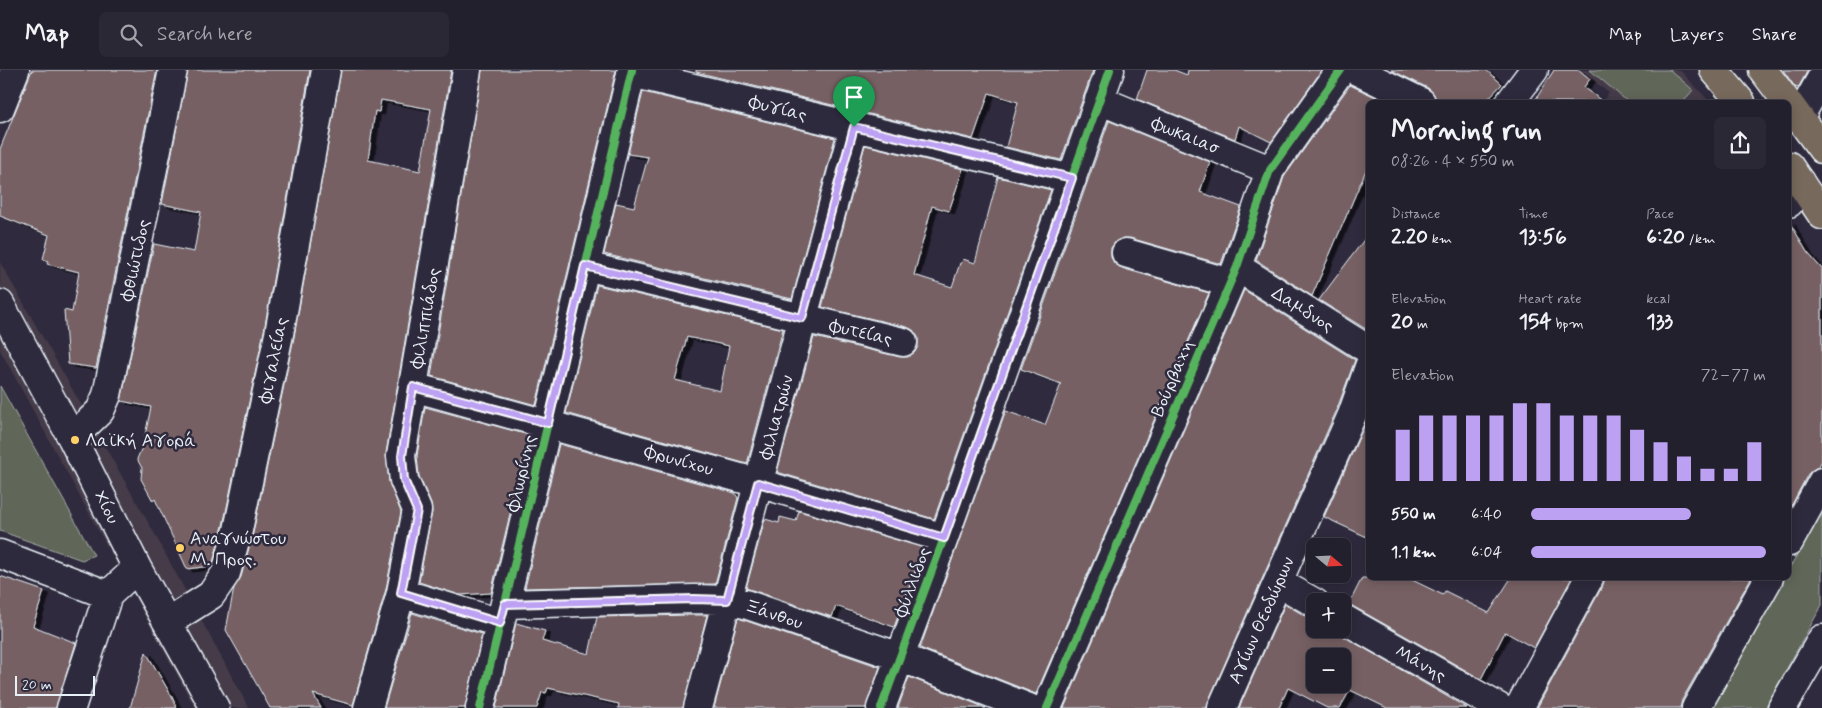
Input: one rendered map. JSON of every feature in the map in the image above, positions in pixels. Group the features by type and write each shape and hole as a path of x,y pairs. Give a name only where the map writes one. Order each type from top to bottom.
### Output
{"main road":[{"path":"1714,70 1739,100"},
{"path":"1763,70 1786,100"},
{"path":"1792,108 1822,149"},
{"path":"1793,184 1822,216"}],"street":[{"name":"Φθιώτιδος","path":"72,438 100,410 107,395 173,70"},
{"name":"Φιγαλείας","path":"168,622 211,595 226,573 238,530 280,334 326,70"},
{"name":"Φιλιππιάδος","path":"368,708 401,593 417,510 404,480 402,456 467,70"},
{"name":"Φύλλιδος","path":"882,708 1110,70"},
{"name":"Βούρβαχη","path":"1047,708 1233,275 1270,170 1341,70"},
{"path":"1355,70 1417,100"},
{"path":"1512,100 1534,70"},
{"name":"Φυγίας","path":"632,71 854,127 1072,178"},
{"name":"Φλωρίνης","path":"480,708 632,71"},
{"path":"0,108 13,72"},
{"path":"1792,108 1822,77"},
{"name":"Φωκαιασ","path":"1099,100 1270,170"},
{"name":"Φιλιατρών","path":"698,708 854,127"},
{"name":"Δαμδνος","path":"1126,253 1233,275 1366,348"},
{"name":"Φυτείας","path":"585,266 902,342"},
{"name":"Χίου","path":"0,304 72,438 137,568 215,708"},
{"name":"Αγίων Θεοδώρων","path":"1222,708 1278,582 1360,420 1366,385"},
{"name":"Φρυνίχου","path":"413,387 548,423 944,538"},
{"path":"1791,538 1822,482"},
{"path":"0,554 108,595"},
{"path":"71,708 108,595 137,568"},
{"path":"1519,708 1587,580"},
{"path":"1696,708 1768,580"},
{"path":"1278,582 1306,598"},
{"name":"Ξάνθου","path":"401,593 502,613 694,599 727,600 746,604 900,657 1029,708"},
{"name":"Μάνης","path":"1351,623 1500,708"},
{"path":"1782,708 1822,639"}],"shaded area":[{"path":"1579,70 1680,70 1708,100 1604,100 1609,93"},
{"name":"Λαϊκή Αγορά","path":"0,262 152,529 249,708 195,708 0,350"}],"green space":[{"path":"1590,70 1670,70 1693,90 1685,100 1626,100"},
{"path":"0,386 94,555 82,560 0,531"},
{"path":"1822,510 1822,605 1765,708 1711,708 1783,580 1791,580 1791,565"}],"building":[{"path":"32,70 157,70 96,368 68,364 64,310 72,312 79,272 47,264 48,261 43,259 49,235 0,216 0,149"},
{"path":"188,70 310,70 264,331 223,526 212,566 187,569 155,499 153,501 141,479 142,468 137,459 143,445 151,407 121,401 154,244 194,252 201,212 162,204"},
{"path":"341,70 451,70 386,453 389,482 401,512 386,589 353,705 313,694 321,708 270,708 226,630 234,588 241,577 253,533 294,337","holes":["381,100 431,109 420,171 368,160 375,111 379,112"]},
{"path":"482,70 616,70 536,405 431,376"},
{"path":"696,70 1093,70 1061,160 1006,147 1018,102 989,93 973,139 696,72"},
{"path":"1147,70 1174,70 1187,75 1188,70 1322,70 1271,142 1239,126 1235,139 1137,99"},
{"path":"1391,70 1486,70 1502,84 1487,100 1436,100 1434,94 1428,88"},
{"path":"1554,70 1579,70 1590,79 1584,87 1600,100 1535,100"},
{"path":"1783,70 1808,70 1798,88 1795,87"},
{"path":"1350,85 1382,100 1366,100 1366,170 1312,296 1256,260 1284,177"},
{"path":"643,92 835,138 792,299 604,254 616,203 634,207 648,157 628,154"},
{"path":"1109,121 1210,162 1200,192 1241,207 1221,264 1130,238 1116,241 1111,248 1111,257 1114,263 1121,268 1209,293 1036,694 920,648 1006,411 1045,425 1061,384 1021,369"},
{"path":"865,145 963,169 949,211 932,206 914,275 952,287 963,259 975,263 998,177 1051,190 934,519 777,472 814,337 900,357 908,357 915,352 918,346 918,337 913,330 907,327 822,307"},
{"path":"1791,224 1807,252 1822,269 1822,461 1818,467 1808,474 1791,506"},
{"path":"1366,237 1366,329 1319,300"},
{"path":"597,285 783,329 747,464 566,413","holes":["687,337 729,346 720,391 675,380"]},
{"path":"1244,290 1355,360 1337,409 1207,708 1064,708"},
{"path":"425,407 529,435 491,593 460,595 419,582 432,512 431,504 419,476 417,456"},
{"path":"1366,422 1366,537 1324,517"},
{"path":"559,444 735,493 738,498 715,584 525,588"},
{"path":"799,511 924,548 894,627 836,606 832,617 746,588 765,519 779,523 780,517 796,521"},
{"path":"0,576 44,591 33,626 76,643 56,708 0,708"},
{"path":"1362,578 1366,578 1366,580 1412,580 1443,595 1445,591 1489,613 1510,580 1571,580 1534,648 1505,632 1481,679 1351,605 1351,600"},
{"path":"1604,580 1750,580 1682,700 1680,708 1537,708"},
{"path":"1285,604 1306,616 1306,638 1346,638 1467,708 1387,708 1351,690 1351,648 1306,648 1306,693 1348,693 1340,708 1327,708 1288,688 1279,708 1239,708"},
{"path":"412,613 482,634 465,708 384,708"},
{"path":"707,615 683,708 618,708 619,704 548,688 546,693 542,692 537,708 496,708 516,623 545,631 542,641 589,654 597,617"},
{"path":"738,618 880,667 866,708 714,708"},
{"path":"146,652 171,695 177,708 130,708"},
{"path":"909,677 986,708 898,708"}],"cycle path":[{"path":"480,708 632,70"},
{"path":"881,708 944,538 1110,70"},
{"path":"1047,708 1237,267 1270,170 1341,70"}],"place":[{"name":"Λαϊκή Αγορά","path":"75,440"},
{"name":"Αναγνώστου Μ. Προς.","path":"180,548"}],"route":[{"path":"854,127 1072,178 944,538 758,483 727,600 694,599 505,604 500,623 401,593 417,510 404,480 402,456 413,387 548,423 585,266 802,318 854,127"}]}
